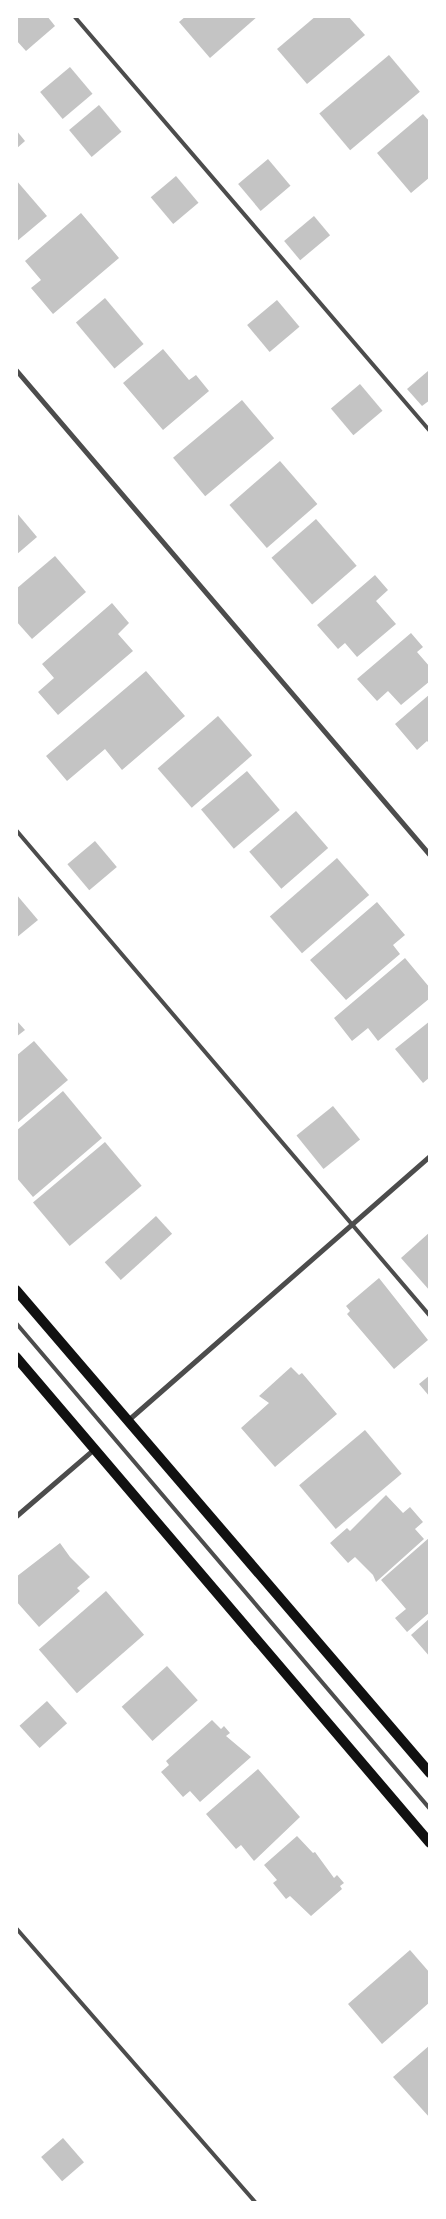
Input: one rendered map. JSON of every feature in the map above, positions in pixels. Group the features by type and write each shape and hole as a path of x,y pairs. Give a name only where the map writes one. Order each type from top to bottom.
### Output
{"main road":[{"path":"16,1290 430,1773"},
{"path":"16,1357 430,1844"}],"street":[{"path":"16,370 430,854"},
{"path":"128,1420 430,1156"},
{"path":"16,1516 94,1449"}],"lane":[{"path":"74,16 430,431"},
{"path":"16,830 430,1316"},
{"path":"16,1323 430,1809"},
{"path":"16,1928 256,2203"}],"building":[{"path":"16,16 47,16 55,26 26,51 16,40"},
{"path":"186,16 258,16 210,58 179,22"},
{"path":"316,16 348,16 365,35 307,84 277,49"},
{"path":"389,55 420,92 350,150 319,113"},
{"path":"70,67 92,94 63,119 40,92"},
{"path":"99,105 121,132 92,157 69,130"},
{"path":"423,114 430,122 430,177 411,193 377,153"},
{"path":"16,130 25,141 16,149"},
{"path":"268,159 290,186 261,211 238,184"},
{"path":"176,176 198,203 173,224 151,197"},
{"path":"16,180 47,216 16,242"},
{"path":"81,213 119,258 53,314 31,288 41,280 25,261"},
{"path":"314,216 330,235 300,260 284,241"},
{"path":"105,298 144,344 114,368 76,322"},
{"path":"277,300 299,327 270,352 247,325"},
{"path":"163,349 189,380 196,375 209,391 163,430 123,383"},
{"path":"428,371 430,400 422,406 407,389"},
{"path":"360,384 382,411 353,435 331,408"},
{"path":"242,400 274,438 205,496 173,458"},
{"path":"280,461 317,504 267,548 229,505"},
{"path":"16,512 37,537 16,555"},
{"path":"316,519 357,566 312,604 271,558"},
{"path":"55,556 86,592 32,639 16,621 16,589"},
{"path":"375,575 388,590 376,601 396,624 357,657 345,643 338,649 317,625"},
{"path":"112,603 129,623 118,634 133,651 58,715 38,692 54,678 42,664"},
{"path":"411,633 423,647 417,652 430,667 430,681 401,705 388,691 377,701 357,679"},
{"path":"146,671 185,716 122,770 105,749 67,781 46,756"},
{"path":"430,694 430,744 427,741 417,750 395,724"},
{"path":"218,716 252,755 192,808 158,768"},
{"path":"247,771 280,810 234,849 201,810"},
{"path":"296,811 328,848 281,889 249,852"},
{"path":"95,841 117,867 89,890 67,864"},
{"path":"337,858 369,895 302,953 270,916"},
{"path":"16,894 38,920 16,938"},
{"path":"377,902 405,935 393,945 400,954 346,1000 310,960"},
{"path":"405,958 430,988 430,998 378,1041 368,1028 352,1041 334,1018"},
{"path":"16,1020 25,1030 16,1037"},
{"path":"430,1021 430,1077 423,1083 395,1049"},
{"path":"34,1041 68,1080 16,1124 16,1056"},
{"path":"63,1091 102,1138 33,1197 16,1177 16,1131"},
{"path":"333,1106 360,1139 324,1169 296,1136"},
{"path":"105,1142 142,1186 70,1246 33,1202"},
{"path":"156,1216 172,1234 121,1280 105,1262"},
{"path":"430,1232 430,1291 401,1258"},
{"path":"379,1278 428,1340 394,1369 347,1314 350,1311 346,1306"},
{"path":"291,1367 299,1375 302,1373 337,1414 275,1467 241,1428 269,1403 259,1396"},
{"path":"430,1375 430,1397 419,1384"},
{"path":"365,1430 402,1474 336,1529 299,1485"},
{"path":"386,1495 403,1513 410,1507 423,1522 415,1529 424,1539 376,1582 373,1575 355,1557 348,1563 330,1543 347,1528 350,1531"},
{"path":"430,1537 430,1612 407,1632 395,1618 406,1609 381,1580"},
{"path":"60,1543 70,1557 90,1577 77,1588 80,1591 39,1627 16,1601 16,1577"},
{"path":"106,1591 144,1635 77,1693 39,1649"},
{"path":"430,1618 430,1657 411,1635"},
{"path":"167,1666 198,1700 152,1741 122,1707"},
{"path":"47,1701 67,1723 40,1748 20,1726"},
{"path":"212,1720 221,1729 224,1726 230,1733 226,1736 251,1757 200,1802 190,1791 183,1797 161,1772 169,1765 166,1761"},
{"path":"258,1769 300,1817 254,1861 241,1845 236,1849 206,1814"},
{"path":"297,1836 313,1853 315,1852 334,1878 337,1875 344,1883 340,1886 342,1889 311,1916 290,1896 286,1899 273,1883 277,1880 264,1865"},
{"path":"410,1950 430,1973 430,2002 382,2044 348,2004"},
{"path":"430,2045 430,2118 393,2077"},
{"path":"63,2138 84,2162 62,2181 41,2157"}]}
